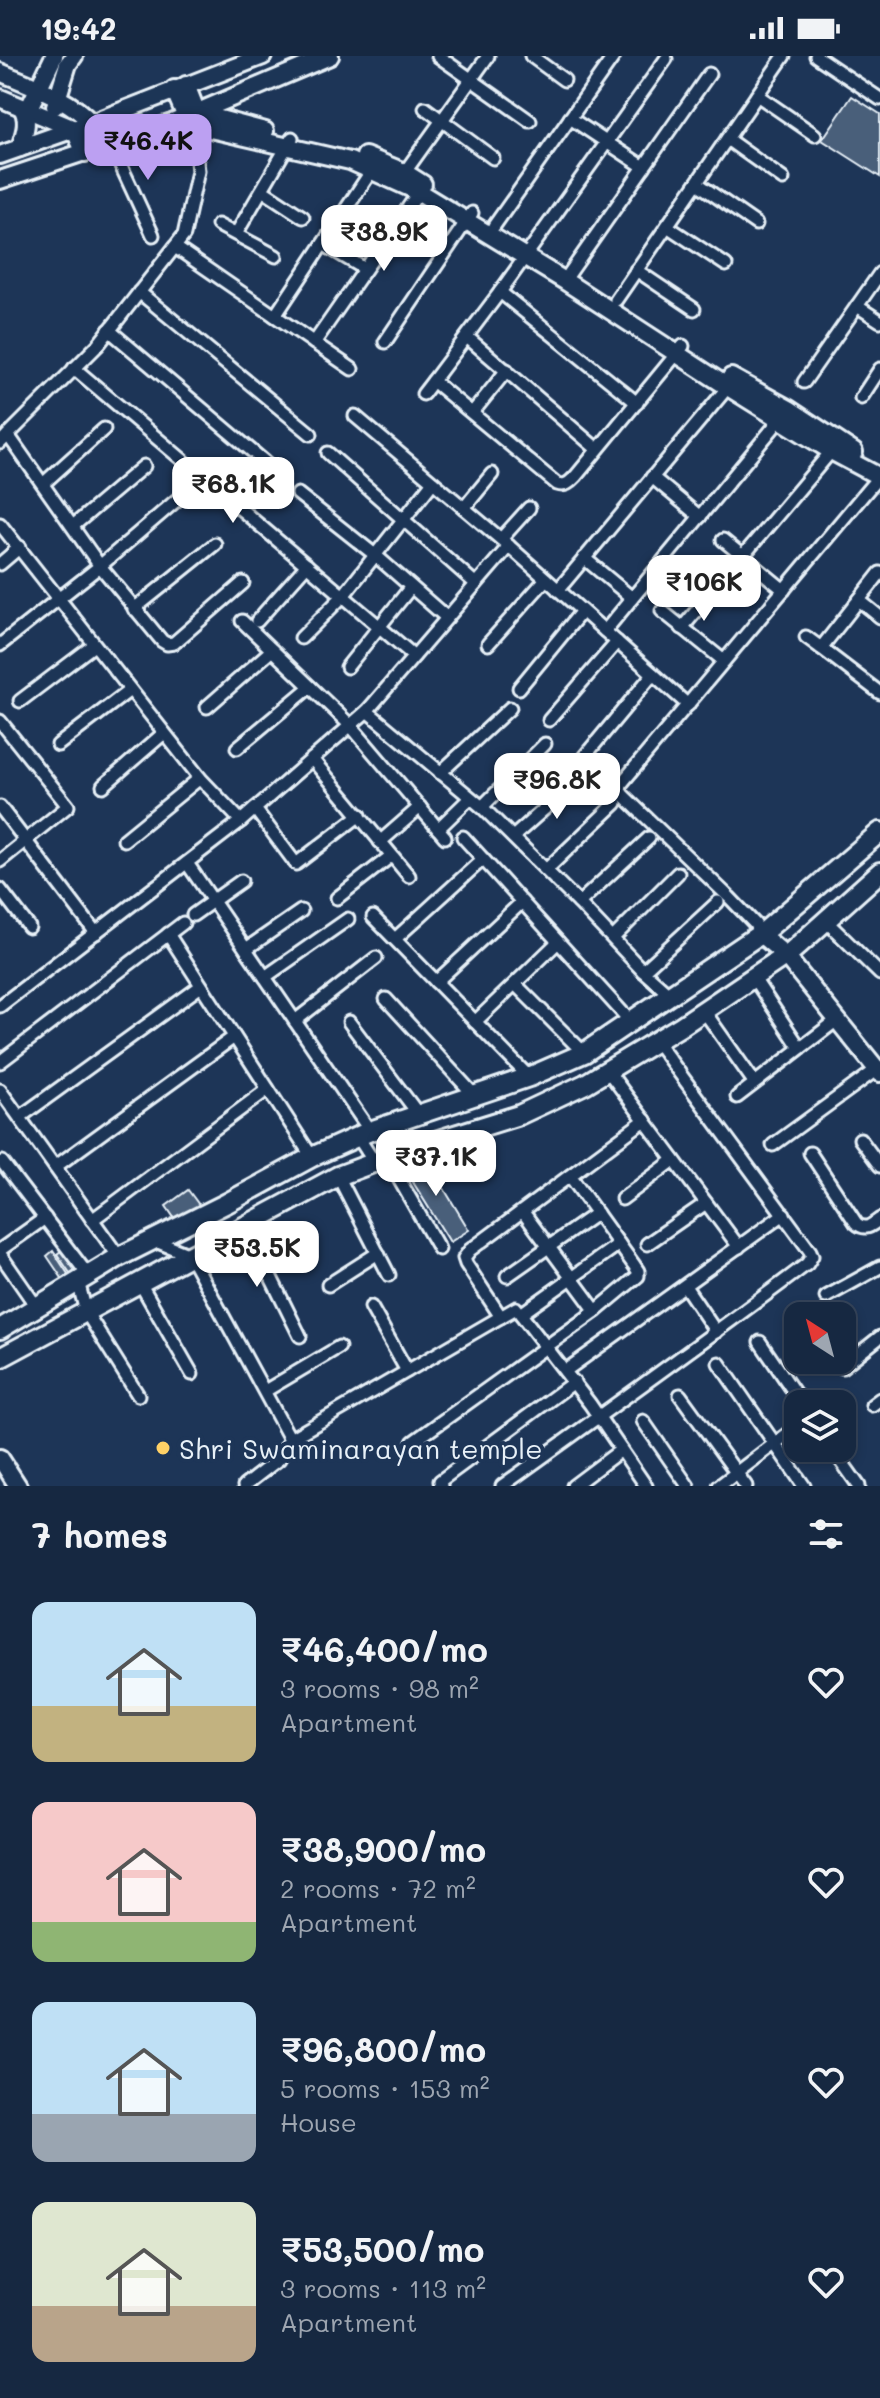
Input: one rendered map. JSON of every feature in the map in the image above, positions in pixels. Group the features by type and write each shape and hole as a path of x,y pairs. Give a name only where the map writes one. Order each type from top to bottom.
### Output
{"main road":[{"path":"0,1329 119,1257 312,1157 364,1134 529,1077 584,1053 760,929 880,832"},
{"path":"0,1358 338,1176 519,1115 585,1084 704,1011 788,953 876,883"}],"street":[{"path":"20,148 26,128 25,109 54,56"},
{"path":"49,118 68,64 74,56"},
{"path":"0,155 263,56"},
{"path":"0,180 192,118 330,56"},
{"path":"438,56 530,121"},
{"path":"401,177 488,56"},
{"path":"531,56 564,80"},
{"path":"494,226 614,56"},
{"path":"616,300 784,56"},
{"path":"816,56 880,99"},
{"path":"423,394 500,292 666,59"},
{"path":"0,72 58,99 91,123 106,145 153,235"},
{"path":"569,274 709,74"},
{"path":"180,87 192,118 198,171 184,235 109,330 4,439 44,483 100,566 162,641 174,643 243,583"},
{"path":"757,95 815,135"},
{"path":"0,98 74,129 85,153"},
{"path":"425,108 493,158"},
{"path":"192,118 289,142 359,153 527,252 880,474 621,784 620,790 788,953 879,1067"},
{"path":"570,118 644,167"},
{"path":"727,139 783,179"},
{"path":"236,234 289,142"},
{"path":"275,316 376,165"},
{"path":"697,183 756,224"},
{"path":"314,343 421,188"},
{"path":"262,190 303,217"},
{"path":"470,217 494,226 527,252 616,300 680,349"},
{"path":"385,342 470,217"},
{"path":"218,225 276,256"},
{"path":"667,226 726,265"},
{"path":"323,244 365,269"},
{"path":"175,247 352,369"},
{"path":"636,270 694,309"},
{"path":"804,382 880,273"},
{"path":"139,292 311,434"},
{"path":"500,292 637,403"},
{"path":"857,306 880,321"},
{"path":"109,330 279,474"},
{"path":"467,337 597,449"},
{"path":"433,381 563,486 576,476 680,349"},
{"path":"74,368 414,656"},
{"path":"861,398 880,369"},
{"path":"473,412 507,370"},
{"path":"558,590 731,383"},
{"path":"605,631 785,414"},
{"path":"355,416 505,542 688,705"},
{"path":"44,483 104,429"},
{"path":"682,628 835,447"},
{"path":"328,453 476,584"},
{"path":"73,526 144,466"},
{"path":"464,508 492,474"},
{"path":"652,477 700,517"},
{"path":"301,638 343,596 433,482"},
{"path":"298,494 447,618"},
{"path":"0,645 178,499"},
{"path":"0,1006 241,821 367,711 476,584 529,508"},
{"path":"0,524 200,778 241,821"},
{"path":"723,540 784,590"},
{"path":"134,609 215,544"},
{"path":"0,564 20,547"},
{"path":"584,558 632,598"},
{"path":"257,621 307,565"},
{"path":"821,648 880,573"},
{"path":"488,644 546,579"},
{"path":"347,667 411,587"},
{"path":"859,600 880,617"},
{"path":"519,688 582,611"},
{"path":"662,611 724,661"},
{"path":"242,621 350,725 442,833 470,798"},
{"path":"806,637 880,693"},
{"path":"549,720 617,642"},
{"path":"20,701 94,645"},
{"path":"207,707 272,650"},
{"path":"584,757 653,674"},
{"path":"237,748 310,687"},
{"path":"58,745 130,690"},
{"path":"440,773 510,708"},
{"path":"367,711 482,807 670,995"},
{"path":"0,721 68,806 0,861"},
{"path":"103,786 164,733"},
{"path":"482,807 545,744"},
{"path":"312,759 409,876"},
{"path":"124,840 200,778"},
{"path":"513,837 578,779"},
{"path":"546,870 616,803"},
{"path":"0,807 96,933"},
{"path":"380,842 420,807"},
{"path":"255,809 296,864 360,815"},
{"path":"463,837 631,1022"},
{"path":"579,903 649,838"},
{"path":"337,898 391,856"},
{"path":"395,939 483,859"},
{"path":"187,863 295,1021 439,1249"},
{"path":"613,938 678,873"},
{"path":"193,915 241,881"},
{"path":"0,889 29,927"},
{"path":"436,982 522,902"},
{"path":"643,971 718,902"},
{"path":"246,949 301,911"},
{"path":"373,917 529,1077"},
{"path":"265,977 348,919"},
{"path":"827,922 880,974"},
{"path":"0,1062 183,923"},
{"path":"168,934 312,1157"},
{"path":"475,1022 558,942"},
{"path":"788,953 837,1020 879,1067"},
{"path":"295,1021 376,958"},
{"path":"753,977 800,1048"},
{"path":"515,984 584,1053"},
{"path":"20,1117 201,986"},
{"path":"386,999 475,1096"},
{"path":"704,1011 754,1082"},
{"path":"737,1097 837,1020"},
{"path":"349,1022 419,1115"},
{"path":"55,1167 234,1037"},
{"path":"502,1486 716,1332 810,1259 810,1251 784,1214 656,1041"},
{"path":"773,1145 879,1067"},
{"path":"608,1071 739,1247"},
{"path":"92,1220 268,1089"},
{"path":"0,1090 119,1257"},
{"path":"501,1317 464,1258 470,1250 645,1120"},
{"path":"860,1139 880,1166"},
{"path":"810,1153 856,1223 869,1227 880,1219"},
{"path":"622,1199 674,1160"},
{"path":"2,1162 45,1218 83,1278 86,1312 138,1395"},
{"path":"338,1176 389,1275"},
{"path":"413,1442 596,1311 638,1276 638,1271 570,1176"},
{"path":"647,1244 706,1203"},
{"path":"523,1212 596,1311"},
{"path":"507,1276 597,1213"},
{"path":"565,1371 784,1214"},
{"path":"36,1306 0,1252 45,1218"},
{"path":"246,1227 300,1336"},
{"path":"153,1240 190,1255 290,1439"},
{"path":"521,1314 619,1244"},
{"path":"328,1285 378,1253"},
{"path":"826,1297 880,1267"},
{"path":"140,1283 192,1374"},
{"path":"685,1286 716,1332"},
{"path":"371,1307 407,1371"},
{"path":"244,1486 279,1459 290,1439 516,1308 574,1382 646,1486"},
{"path":"856,1356 880,1337"},
{"path":"760,1342 793,1390"},
{"path":"265,1391 339,1347"},
{"path":"719,1363 804,1486"},
{"path":"441,1486 440,1481 574,1382"},
{"path":"680,1395 746,1486"},
{"path":"643,1421 688,1486"},
{"path":"719,1486 784,1436"},
{"path":"573,1486 621,1450"},
{"path":"0,1458 18,1486"},
{"path":"842,1462 859,1486"}],"building":[{"path":"852,96 880,114 880,177 822,140"},
{"path":"423,1154 469,1230 450,1242 403,1166"},
{"path":"188,1190 202,1209 179,1225 166,1206"},
{"path":"65,1248 79,1267 70,1273 57,1254"},
{"path":"53,1251 70,1277 64,1281 47,1256"}],"place":[{"name":"Shri Swaminarayan temple","path":"163,1448"}]}
